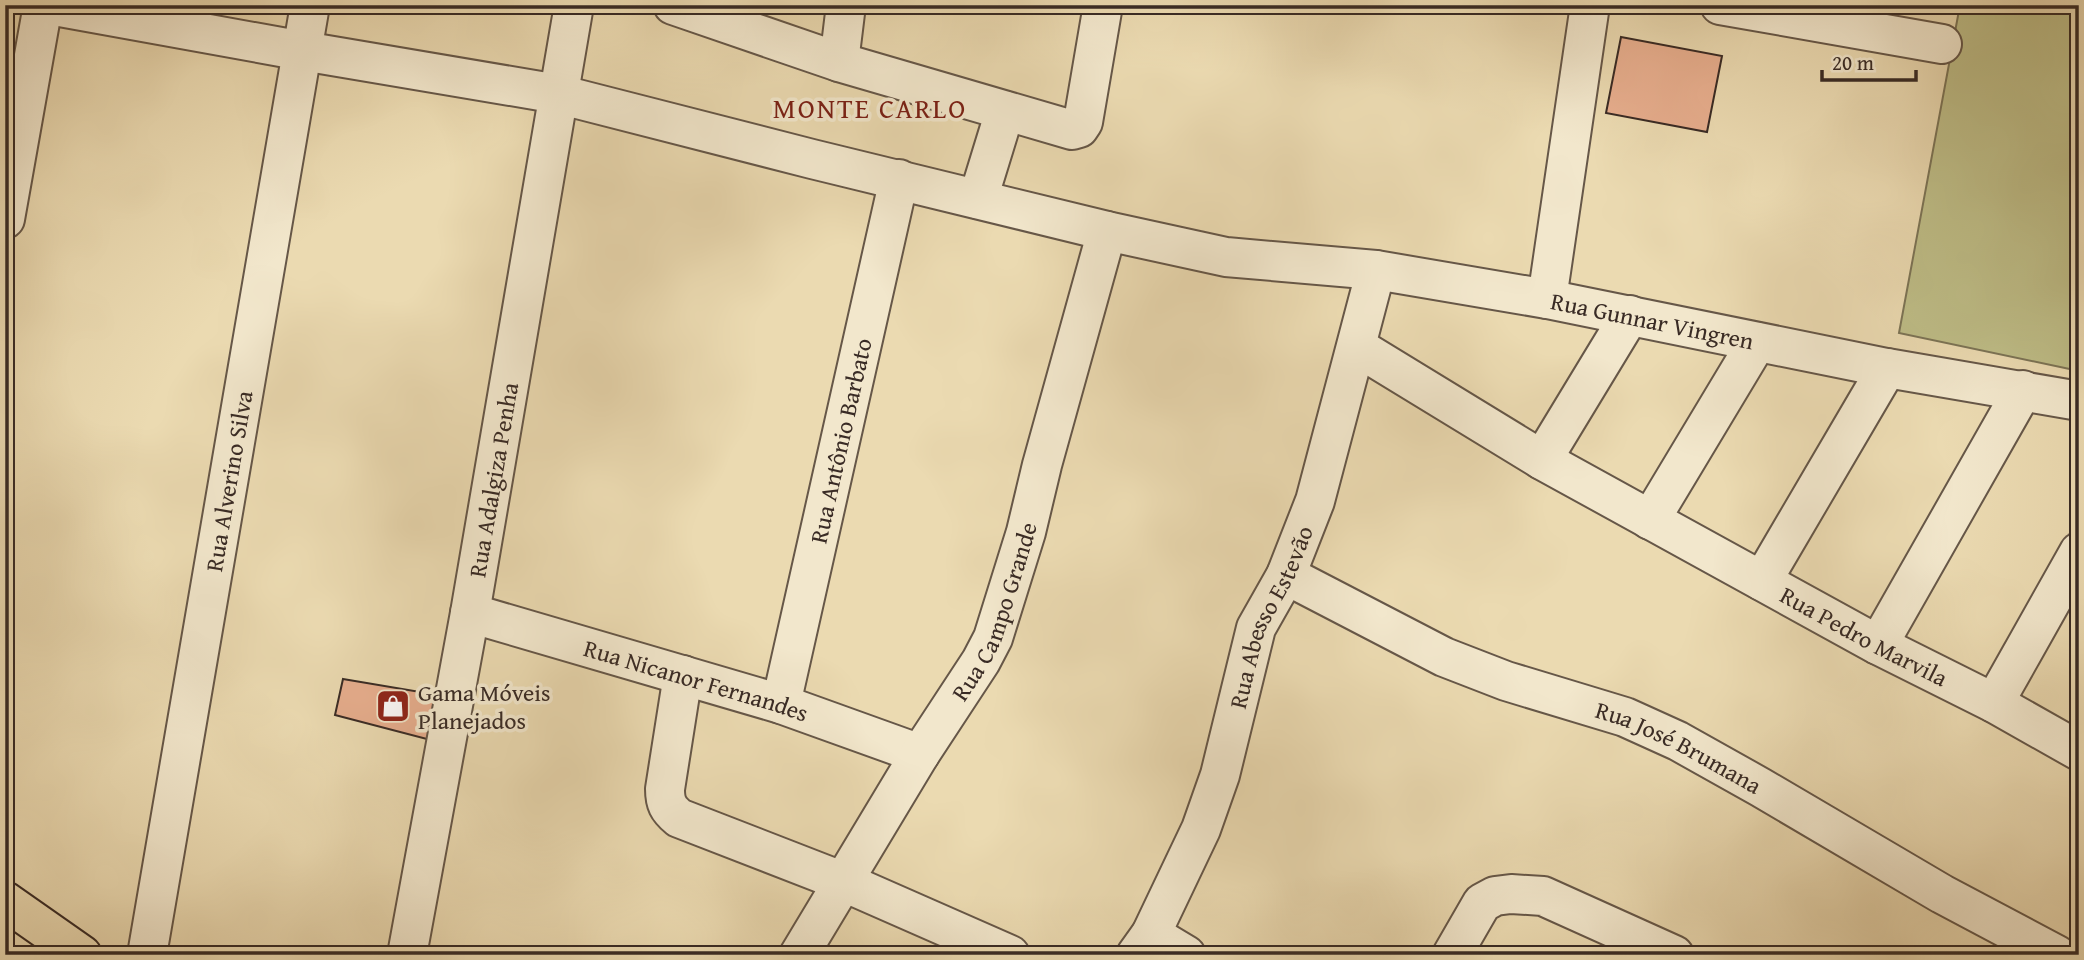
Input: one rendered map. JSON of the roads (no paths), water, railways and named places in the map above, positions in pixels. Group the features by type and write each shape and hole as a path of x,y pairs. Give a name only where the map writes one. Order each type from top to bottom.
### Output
{"main road":[{"path":"5,901 82,955"}],"street":[{"path":"5,219 18,81 43,5"},
{"name":"Rua Gunnar Vingren","path":"49,5 558,93 788,153 1107,231 1226,257 1377,270 1547,299 1887,368 2079,401"},
{"name":"Rua Alverino Silva","path":"147,955 310,5"},
{"name":"Rua Adalgiza Penha","path":"407,955 470,613 574,5"},
{"path":"673,5 839,62 1065,129 1079,128 1083,122 1103,5"},
{"path":"839,62 846,5"},
{"path":"1547,299 1590,5"},
{"path":"1720,5 1942,44"},
{"path":"978,199 1005,111"},
{"name":"Rua Antônio Barbato","path":"781,704 900,179"},
{"name":"Rua Campo Grande","path":"799,955 993,638 1026,532 1107,231"},
{"name":"Rua Abesso Estevão","path":"1144,944 1201,829 1220,775 1256,628 1286,575 1315,501 1377,270"},
{"path":"1542,460 1630,315"},
{"path":"1650,520 1757,342"},
{"name":"Rua Pedro Marvila","path":"1357,347 1542,460 1878,645 2079,751"},
{"path":"1762,581 1887,368"},
{"path":"1878,645 2023,390"},
{"path":"1994,704 2079,552"},
{"name":"Rua José Brumana","path":"1286,575 1444,657 1506,681 1625,717 1678,741 1942,894 2057,955"},
{"name":"Rua Nicanor Fernandes","path":"470,613 781,704 920,754"},
{"path":"683,675 665,789 668,810 678,818 844,882 1010,955"},
{"path":"1452,955 1482,903 1495,897 1519,894 1543,896 1674,955"},
{"path":"1144,944 1186,955"}],"place":[{"name":"Gama Móveis Planejados","path":"393,706"}],"district":[{"name":"MONTE CARLO","path":"870,107"}]}
